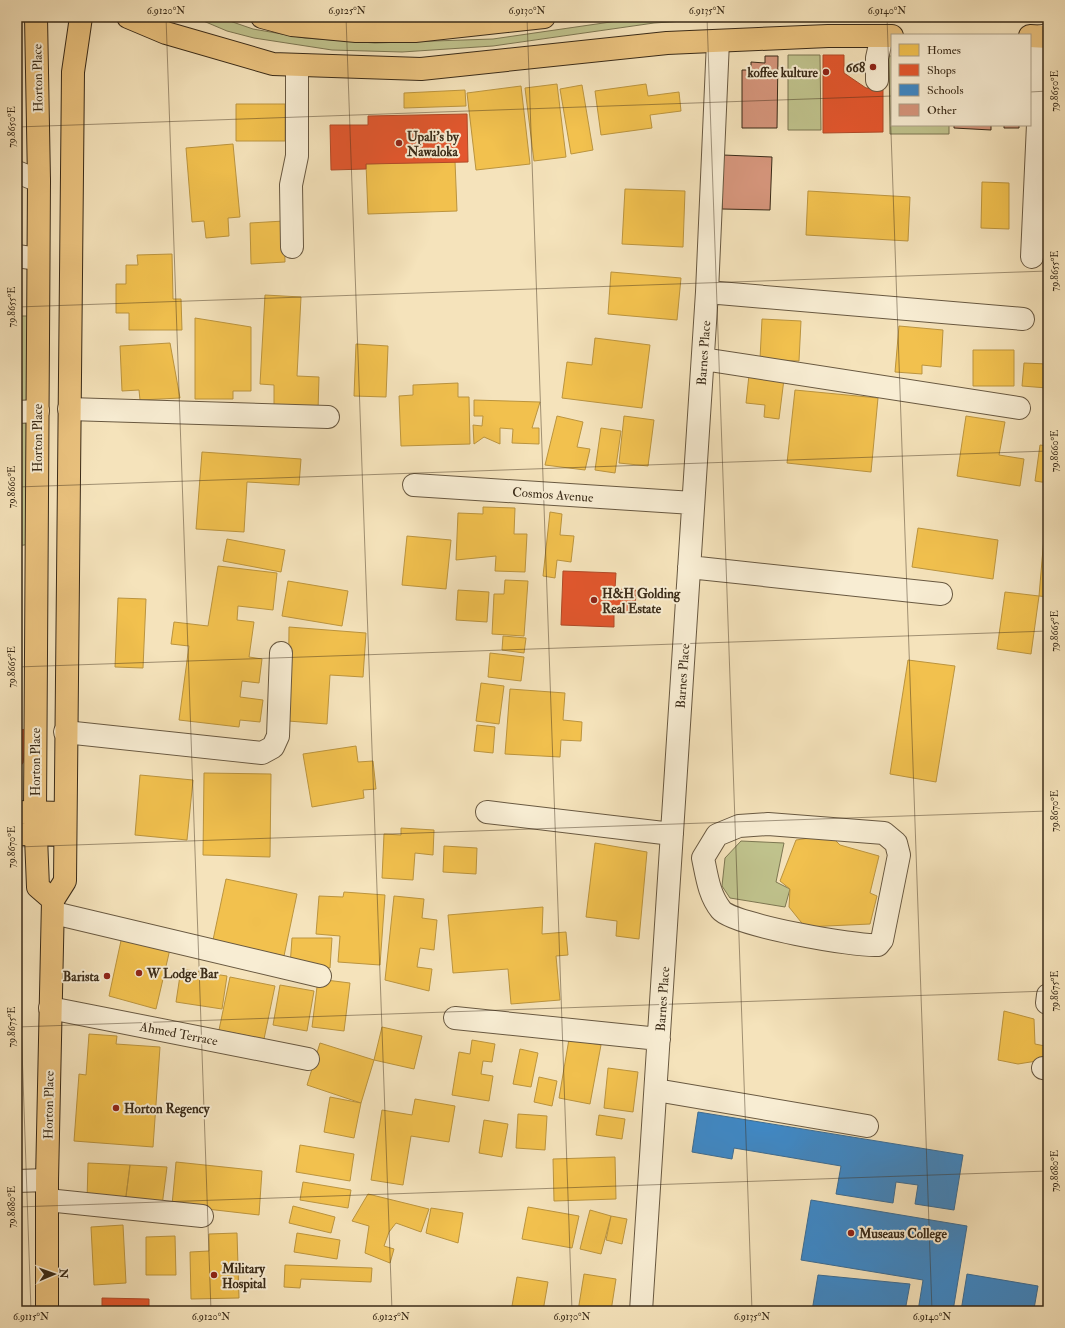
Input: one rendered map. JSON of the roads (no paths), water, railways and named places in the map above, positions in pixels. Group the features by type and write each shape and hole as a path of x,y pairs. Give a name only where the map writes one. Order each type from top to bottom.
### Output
{"main road":[{"name":"Horton Place","path":"36,17 39,181 38,259 27,411 26,835 38,887 53,906"},
{"name":"Horton Place","path":"47,1311 47,1190 53,906 65,881 64,813 73,72 81,17"},
{"path":"128,17 166,33 273,64 421,69 667,43 718,41 856,26 888,29"},
{"path":"262,17 292,26 356,31 415,31 544,17"},
{"path":"26,812 64,813"},
{"path":"26,835 64,835"}],"street":[{"path":"877,80 877,58 888,29"},
{"path":"1032,257 1040,36"},
{"name":"Barnes Place","path":"641,1311 703,359 718,41"},
{"path":"292,247 291,185 297,156 296,65"},
{"path":"17,172 39,181"},
{"path":"17,256 38,259"},
{"path":"707,292 1023,319"},
{"path":"703,359 1020,408"},
{"path":"68,409 328,417"},
{"name":"Cosmos Avenue","path":"414,485 693,503"},
{"path":"689,567 941,594"},
{"path":"65,732 262,753 273,747 278,736 281,653"},
{"path":"487,812 672,834"},
{"path":"768,824 884,833 896,843 899,855 882,940 878,945 873,945 792,933 727,914 722,911 709,890 703,858 717,835 739,826 768,824"},
{"path":"671,857 703,858"},
{"path":"53,906 320,976"},
{"name":"Ahmed Terrace","path":"50,1008 308,1059"},
{"path":"455,1018 659,1039"},
{"path":"656,1090 867,1126"},
{"path":"17,1181 47,1190 202,1216"}],"place":[{"name":"668","path":"873,67"},
{"name":"koffee kulture","path":"826,72"},
{"name":"Upali's by Nawaloka","path":"399,143"},
{"name":"H&H Golding Real Estate","path":"594,600"},
{"name":"W Lodge Bar","path":"139,973"},
{"name":"Barista","path":"107,976"},
{"name":"Horton Regency","path":"116,1108"},
{"name":"Museaus College","path":"851,1233"},
{"name":"Military Hospital","path":"214,1275"}]}
